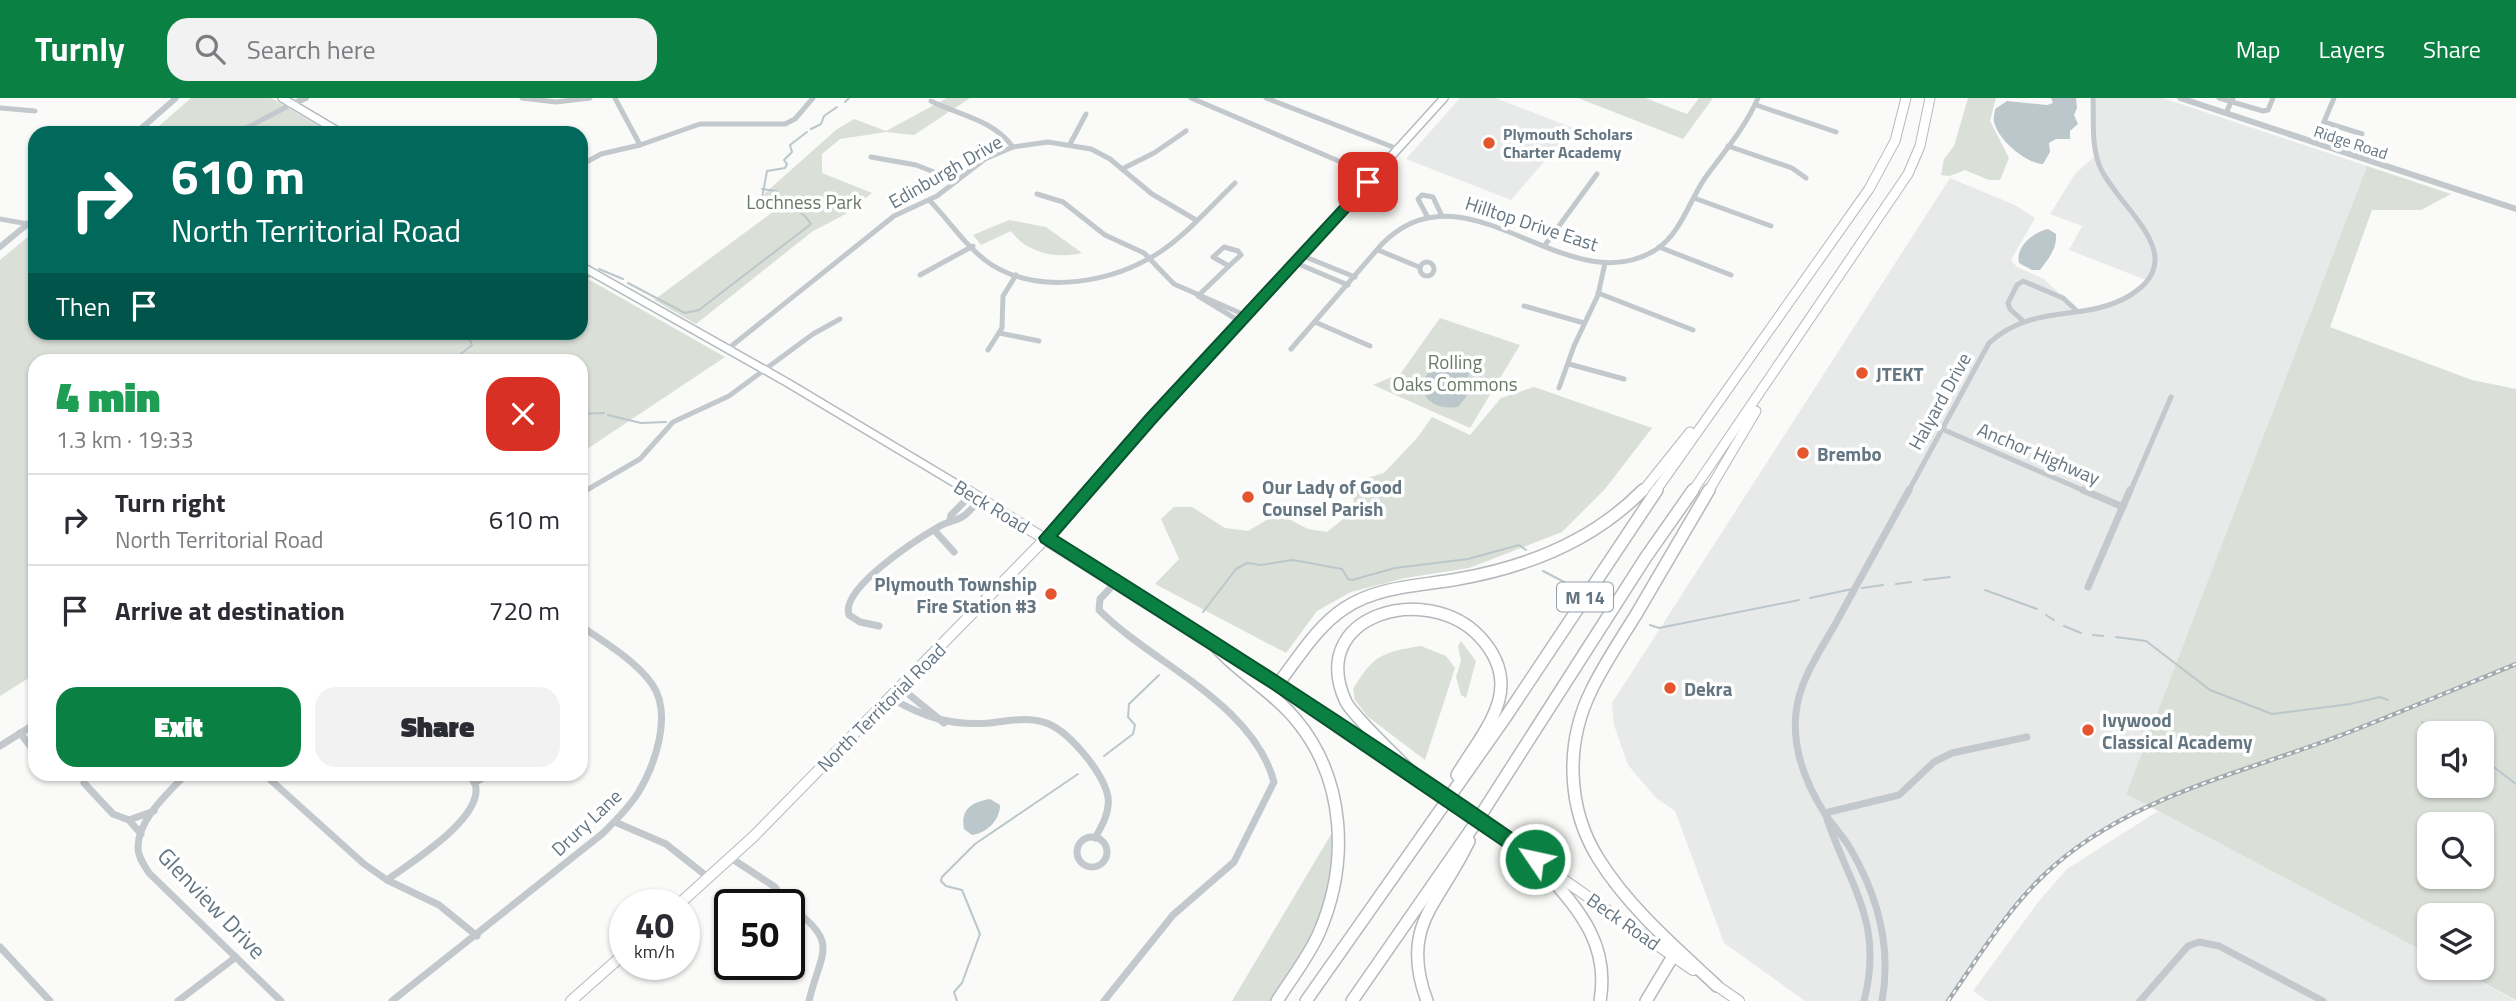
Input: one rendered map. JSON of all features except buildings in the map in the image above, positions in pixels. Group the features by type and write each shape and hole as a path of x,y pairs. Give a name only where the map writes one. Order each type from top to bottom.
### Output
{"highway":[{"name":"M 14","path":"1306,1001 1505,718 1646,505 1736,380 1885,163 1898,131 1906,98"},
{"name":"M 14","path":"1352,1001 1477,821 1646,557 1774,374 1908,174 1923,137 1930,98"},
{"path":"1717,986 1646,918 1604,869 1589,844 1578,814 1572,786 1571,755 1578,719 1590,692 1754,415 1774,374"},
{"path":"1278,684 1338,613 1366,597 1487,574 1550,553 1596,529 1618,513 1654,478 1706,411 1736,380"},
{"path":"1411,772 1385,742 1353,712 1340,692 1337,679 1340,652 1353,630 1376,614 1413,607 1453,616 1476,631 1494,656 1500,671 1501,690 1496,708 1436,814"},
{"path":"1211,641 1229,663 1263,688 1297,721 1322,761 1337,809 1340,852 1331,900 1318,934 1277,1001"},
{"path":"1427,1001 1416,968 1417,942 1428,909 1466,849 1477,821"},
{"path":"1535,859 1560,892 1578,910 1594,936 1604,971 1600,1001"},
{"path":"1646,1001 1673,956"}],"main road":[{"path":"282,98 329,126"},
{"name":"North Territorial Road","path":"696,889 731,858 901,688 1046,538 1443,100"},
{"name":"Beck Road","path":"588,270 766,369 1117,581 1411,772 1739,1001"},
{"path":"571,1001 609,967"}],"street":[{"path":"144,126 176,98"},
{"path":"250,126 306,98"},
{"path":"522,98 556,102 590,98"},
{"path":"615,98 640,145"},
{"path":"588,161 601,154 640,145 706,123 785,124 794,119 813,98"},
{"path":"1191,98 1374,176"},
{"path":"1266,98 1398,149"},
{"path":"1433,98 1443,100"},
{"path":"1731,275 1659,247 1756,105 1758,98"},
{"name":"Halyard Drive","path":"1882,1001 1888,958 1879,909 1849,846 1825,813 1805,775 1796,745 1794,719 1799,694 1989,343 2005,329 2022,320 2110,304 2131,295 2148,279 2154,261 2153,248 2146,231 2106,179 2099,165 2093,98"},
{"name":"Ridge Road","path":"2180,98 2516,209"},
{"path":"2219,98 2263,111 2268,110 2272,100"},
{"path":"2315,143 2334,98"},
{"path":"1,108 8,99"},
{"path":"2226,113 2232,100"},
{"path":"931,101 950,112 994,126 1006,135 1013,147"},
{"path":"1756,105 1836,132"},
{"path":"1,108 35,111"},
{"path":"1070,144 1086,114"},
{"path":"2324,122 2362,134"},
{"path":"1122,169 1154,153 1186,131"},
{"name":"Edinburgh Drive","path":"729,348 894,216 929,200 990,156 1013,147 1041,142 1070,144 1098,152 1152,194 1196,220"},
{"path":"1728,146 1792,168 1806,178"},
{"path":"871,157 916,164 957,181"},
{"path":"1545,245 1597,174"},
{"path":"929,200 951,219 992,264 1016,275 1050,280 1086,279 1121,270 1151,258 1176,240 1234,183"},
{"path":"1037,194 1055,198 1070,206 1105,235 1151,258 1167,279 1211,306 1244,319"},
{"name":"Hilltop Drive East","path":"1427,216 1418,199 1426,194 1433,197 1441,214"},
{"path":"1693,198 1771,226"},
{"name":"Hilltop Drive East","path":"1291,349 1399,228 1427,216 1441,214 1475,218 1580,259 1605,263 1635,260 1659,247"},
{"path":"0,219 28,224"},
{"path":"0,247 28,224"},
{"path":"920,275 973,246"},
{"path":"1198,296 1230,267 1241,255 1238,251 1224,247 1213,257 1230,267"},
{"path":"1378,250 1419,267"},
{"path":"1303,256 1355,277"},
{"path":"1296,263 1348,285"},
{"path":"1559,388 1605,277 1605,263"},
{"path":"989,350 1003,321 1003,296 1016,275"},
{"path":"2022,320 2010,309 2008,303 2022,281 2063,298 2076,310"},
{"path":"1598,293 1693,330"},
{"path":"1524,306 1584,323"},
{"path":"588,489 640,459 673,422 729,396 813,334 839,319"},
{"path":"1315,322 1370,346"},
{"path":"999,333 1039,341"},
{"path":"1569,364 1624,380"},
{"path":"2088,587 2171,397"},
{"name":"Anchor Highway","path":"1942,429 2123,507"},
{"path":"879,626 853,619 848,612 848,601 890,559 950,521 960,518 976,497"},
{"path":"935,531 954,552"},
{"path":"1104,1001 1173,915 1234,862 1272,790 1275,778 1264,757 1230,714 1099,610 1100,599 1117,581"},
{"name":"Drury Lane","path":"392,1001 477,936 615,822 639,793 648,774 661,722 655,688 646,677 588,631"},
{"path":"901,688 945,724"},
{"path":"891,698 924,718 945,724 972,725 1033,720 1056,726 1105,785 1107,811 1095,838"},
{"path":"0,746 28,728"},
{"path":"20,733 28,743"},
{"path":"1825,813 1899,795 1934,762 1951,752 2027,737"},
{"path":"130,821 156,810 180,781"},
{"path":"272,781 322,828 387,880 439,905 477,936"},
{"path":"387,880 466,817 476,799 476,782"},
{"path":"84,783 113,814 130,821 141,834"},
{"name":"Glenview Drive","path":"156,810 141,834 139,852 149,873 281,1001"},
{"name":"Halyard Drive","path":"1825,813 1835,846 1860,894 1870,928 1872,965 1864,1001"},
{"path":"615,822 666,844 709,878"},
{"path":"1095,838 1106,844 1107,858 1095,867 1084,866 1077,859 1077,849 1083,841 1095,838"},
{"path":"731,858 777,889"},
{"path":"805,915 823,944 822,964 809,1001"},
{"path":"2140,1001 2188,946 2199,942 2219,946 2323,1001"},
{"path":"0,947 50,1001"},
{"path":"178,1001 236,957"}],"shaded area":[{"name":"Plymouth Scholars Charter Academy","path":"1460,98 1496,98 1573,128 1511,200 1406,159"},
{"path":"2051,98 2076,98 2077,108 2074,115 2078,124 2070,131 2070,139 2056,139 2049,143 2050,152 2043,164 2036,163 2020,155 2000,135 1994,121 1995,109 2007,101 2047,105 2053,103"},
{"path":"2093,98 2163,98 2367,166 2126,794 2150,807 2080,845 2044,875 2008,916 1948,1001 1805,1001 1724,943 1675,811 1656,798 1628,765 1614,725 1612,703 1950,178 2015,205 2035,218 2011,260 2017,267 2044,279 2076,310 2121,300 2146,280 2069,250 2082,226 2050,214 2075,174 2097,154"},
{"path":"2048,229 2056,234 2055,244 2040,270 2032,270 2019,263 2020,251 2027,241"},
{"path":"1437,364 1459,364 1469,371 1466,397 1458,407 1438,405 1425,396 1424,381"},
{"path":"990,799 1000,805 998,816 987,829 972,835 964,829 966,812 978,802"},
{"path":"2158,811 2417,948 2417,980 2477,980 2516,1001 1987,1001 1973,991 2039,901 2067,869"}],"green space":[{"path":"191,98 271,98 319,126 159,126"},
{"name":"Lochness Park","path":"947,98 970,98 914,135 886,132 840,139 822,154 822,173 872,193 844,215 813,231 696,324 654,300 774,211 764,194 836,130 854,119 886,131"},
{"path":"1578,98 1645,98 1687,114 1699,98 1713,98 1683,139"},
{"path":"1968,98 1996,98 1990,121 2009,158 2000,180 1989,180 1965,170 1950,176 1941,175 1944,159 1954,146"},
{"path":"2367,166 2451,194 2421,210 2372,210 2330,327 2472,380 2516,389 2516,1000 2478,980 2494,980 2494,903 2417,903 2417,948 2126,794"},
{"path":"1009,220 1046,227 1082,253 1062,255 1042,252 1025,245 1011,231 981,245 973,235"},
{"path":"28,237 28,340 588,340 588,279 725,357 588,448 588,354 28,354 28,678 0,696 0,260"},
{"name":"Rolling Oaks Commons","path":"1440,318 1520,345 1470,428 1373,385 1401,373"},
{"path":"1534,387 1652,428 1605,489 1562,532 1469,568 1405,578 1351,592 1317,611 1286,653 1155,584 1179,559 1161,519 1174,507 1192,507 1225,528 1248,531 1268,519 1283,516 1308,529 1327,532 1353,511 1354,482 1384,473 1417,438 1432,417 1470,435 1501,398"},
{"path":"1461,641 1476,661 1466,698 1461,695 1456,677 1461,661 1458,646"},
{"path":"1421,646 1446,656 1455,668 1425,760 1367,716 1355,700 1353,689 1367,669 1380,657 1397,650"},
{"path":"1339,821 1340,852 1318,935 1271,1001 1232,1001"}],"waterway":[{"path":"845,102 849,98"},
{"path":"811,129 821,124 824,116 837,107"},
{"path":"764,189 767,171 785,168 787,164 784,160 792,152 790,145 807,132"},
{"path":"628,283 685,313 699,310 811,224 805,216 777,196 777,191 764,189"},
{"path":"762,198 764,189"},
{"path":"599,269 623,279"},
{"path":"461,354 472,345 470,340"},
{"path":"588,414 604,413"},
{"path":"608,415 641,423 666,422"},
{"path":"1203,612 1236,569 1247,563 1261,565 1293,560 1342,569 1348,579 1352,580 1395,568 1468,559 1519,545 1526,550"},
{"path":"1543,571 1570,585"},
{"path":"1924,580 1950,577"},
{"path":"1896,584 1911,582"},
{"path":"1862,588 1883,585"},
{"path":"1810,598 1852,589"},
{"path":"1985,590 2037,609"},
{"path":"1650,625 1659,628 1799,600"},
{"path":"2046,615 2054,620"},
{"path":"2064,626 2081,633"},
{"path":"2093,635 2103,636"},
{"path":"2116,637 2146,641 2210,690 2272,714 2350,704 2380,697 2388,700"},
{"path":"1104,756 1133,734 1135,725 1128,717 1129,704 1159,675"},
{"path":"2494,767 2516,784"},
{"path":"957,1001 954,992 962,983 980,934 962,890 946,886 941,881 942,877 975,844 1078,774"}],"railway":[{"path":"1948,1001 1993,935 2030,889 2076,848 2110,826 2184,791 2339,736 2516,664"}],"place":[{"name":"Plymouth Scholars Charter Academy","path":"1489,143"},
{"name":"JTEKT","path":"1862,373"},
{"name":"Brembo","path":"1803,453"},
{"name":"Our Lady of Good Counsel Parish","path":"1248,497"},
{"name":"Plymouth Township Fire Station #3","path":"1051,594"},
{"name":"Dekra","path":"1670,688"},
{"name":"Ivywood Classical Academy","path":"2088,730"}],"route":[{"path":"1368,182 1046,538 1128,587 1278,684 1411,772 1535,859"}]}
